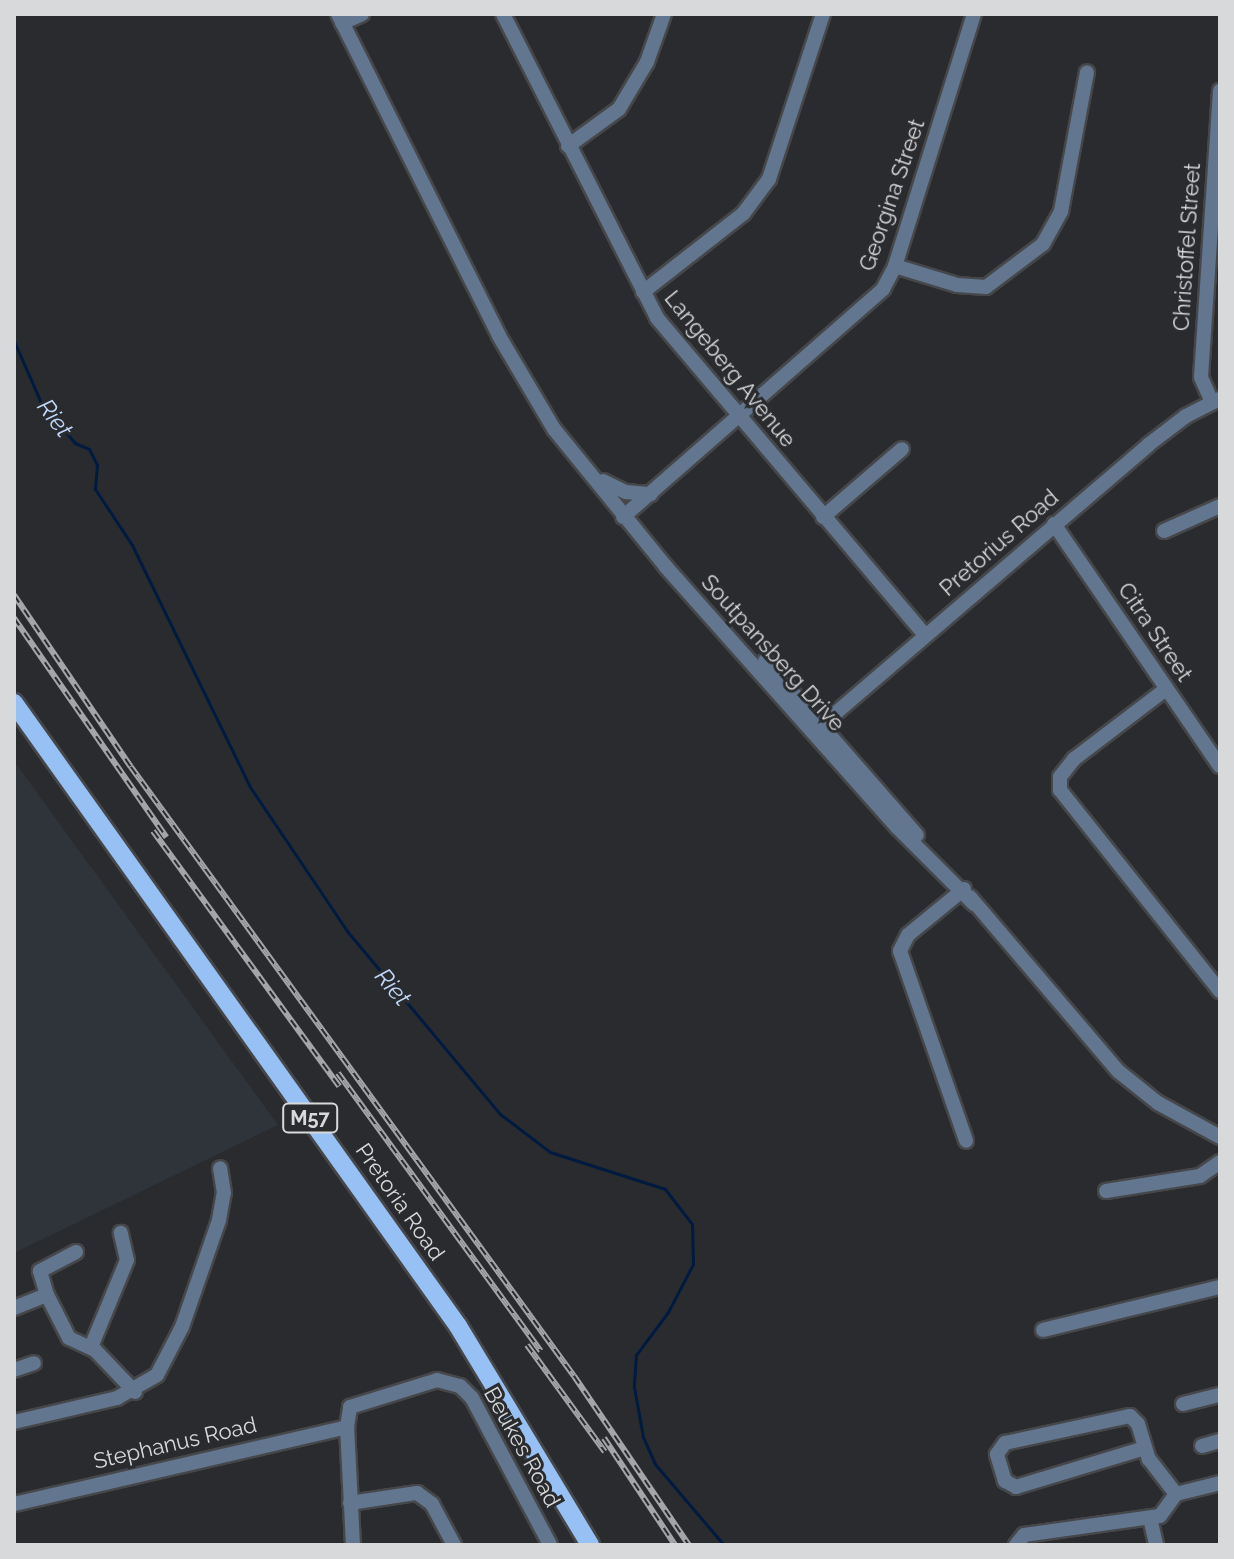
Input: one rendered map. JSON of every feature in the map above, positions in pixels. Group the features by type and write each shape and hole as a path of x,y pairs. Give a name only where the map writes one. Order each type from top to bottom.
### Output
{"main road":[{"name":"Pretoria Road","path":"14,703 458,1326 590,1545"}],"street":[{"path":"340,19 362,14"},
{"name":"Langeberg Avenue","path":"503,14 657,318 925,635"},
{"path":"568,146 619,109 647,62 664,14"},
{"path":"643,292 695,256 756,199 778,160 823,14"},
{"name":"Georgina Street","path":"626,514 877,296 895,266 974,14"},
{"name":"Soutpansberg Drive","path":"340,19 499,336 551,422 626,514 974,904 1118,1071 1166,1109 1220,1137"},
{"path":"895,266 957,285 986,287 1043,244 1061,211 1087,72"},
{"name":"Christoffel Street","path":"1216,400 1201,377 1215,241 1220,91"},
{"name":"Pretorius Road","path":"818,728 1176,422 1216,400"},
{"name":"Soutpansberg Drive","path":"551,422 603,481 626,514"},
{"path":"823,517 902,449"},
{"path":"603,481 626,492 651,494"},
{"path":"1164,531 1220,506"},
{"name":"Citra Street","path":"1054,524 1220,766"},
{"path":"1166,689 1074,759 1060,777 1060,790 1220,991"},
{"path":"961,891 908,935 900,951 966,1141"},
{"path":"1106,1191 1200,1176 1220,1162"},
{"path":"14,1422 117,1398 135,1392 157,1375 182,1327 222,1207 220,1168"},
{"path":"91,1347 127,1260 121,1233"},
{"path":"76,1252 40,1271 47,1295 63,1331 91,1347 135,1392"},
{"path":"1043,1330 1220,1287"},
{"path":"14,1308 47,1295"},
{"path":"14,1370 34,1363"},
{"name":"Beukes Road","path":"347,1427 356,1401 437,1380 460,1386 485,1420 550,1545"},
{"path":"1183,1404 1220,1395"},
{"path":"1145,1448 1016,1487 1006,1484 997,1454 1011,1442 1127,1416 1135,1419 1145,1448 1176,1494"},
{"path":"347,1427 353,1545"},
{"name":"Stephanus Road","path":"14,1504 347,1427"},
{"path":"1202,1446 1220,1441"},
{"path":"1176,1494 1220,1483"},
{"path":"350,1503 417,1493 432,1504 454,1545"},
{"path":"1016,1545 1024,1535 1167,1513 1176,1494"},
{"path":"1150,1518 1156,1545"}],"shaded area":[{"path":"14,761 278,1125 14,1253"}],"waterway":[{"name":"Riet","path":"14,341 42,405 75,443 89,449 97,465 95,489 132,545 250,787 347,931 500,1114 550,1152 665,1189 692,1224 693,1264 668,1312 636,1355 634,1387 643,1437 655,1464 724,1545"}],"railway":[{"path":"14,595 131,767 574,1376 689,1545"},
{"path":"14,618 166,837"},
{"path":"153,831 339,1086"},
{"path":"338,1073 541,1351"},
{"path":"527,1345 605,1452"},
{"path":"604,1438 675,1545"}]}
